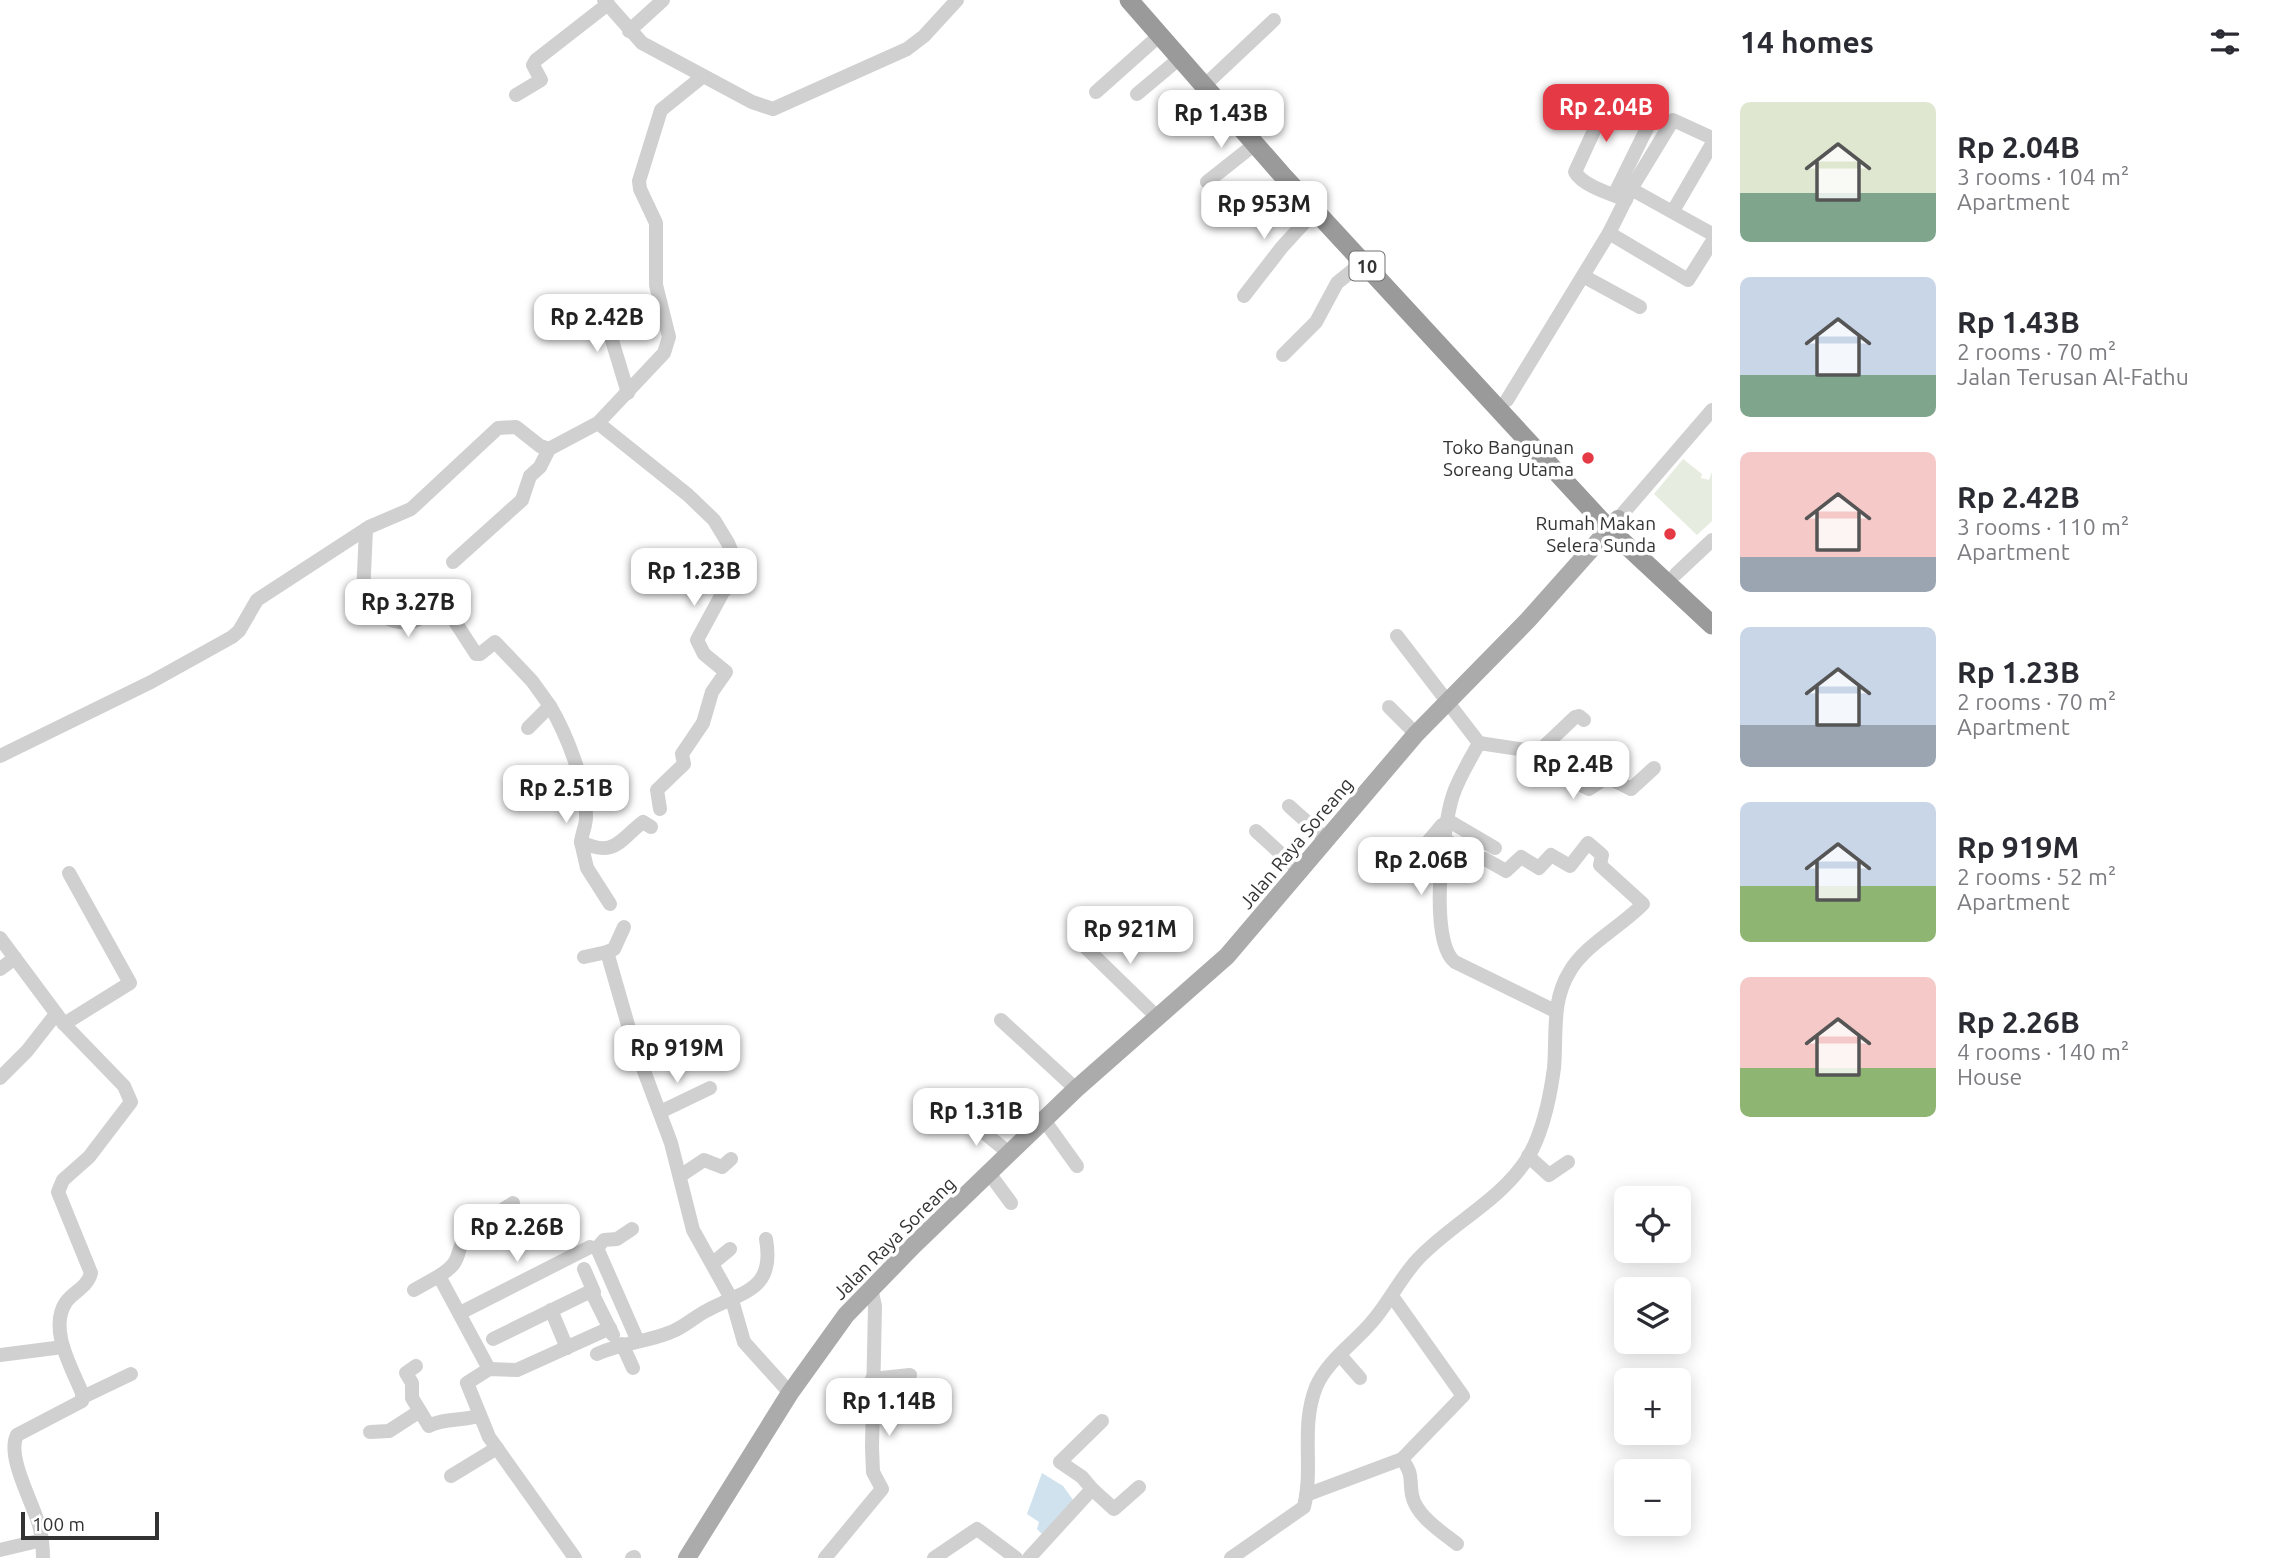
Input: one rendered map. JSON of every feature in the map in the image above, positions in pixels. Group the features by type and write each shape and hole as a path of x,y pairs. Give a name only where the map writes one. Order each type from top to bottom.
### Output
{"highway":[{"name":"10","path":"1129,0 1180,58 1209,81 1363,262 1712,625"},
{"name":"10","path":"1146,0 1255,144 1507,400 1614,524 1676,574 1712,608"}],"main road":[{"name":"Jalan Raya Soreang","path":"687,1558 790,1393 833,1331 871,1288 1076,1089 1227,956 1416,734 1528,620 1614,524"}],"street":[{"path":"629,30 663,0"},
{"path":"516,95 541,80 533,65 536,60 606,2 629,30 652,49 761,106 781,108 907,49 924,36 957,0"},
{"path":"1209,81 1274,20"},
{"path":"1096,92 1160,35"},
{"path":"1137,94 1180,58"},
{"path":"453,562 522,500 530,477 540,467 549,449 598,423 664,352 669,341 656,285 656,223 639,185 645,157 661,110 702,76"},
{"path":"1507,400 1609,233 1624,195 1652,118 1609,98 1575,172 1579,178 1624,195 1673,211 1712,234"},
{"path":"1624,195 1672,120 1712,138"},
{"path":"1207,182 1255,144"},
{"path":"1673,211 1712,145"},
{"path":"1244,296 1282,247 1326,216"},
{"path":"1609,233 1693,283 1712,242"},
{"path":"1283,355 1314,324 1337,283 1363,262"},
{"path":"1583,276 1640,307"},
{"path":"601,304 628,393"},
{"path":"1614,524 1712,410"},
{"path":"598,423 688,495 714,520 728,543 741,574 723,592 696,640 704,654 726,673 712,692 703,723 682,754 684,764 657,790 660,809"},
{"path":"0,756 139,688 232,637 239,631 257,600 366,528 411,509 498,428 516,427 540,446 549,449"},
{"path":"366,528 363,595 371,607 389,620 414,621 455,592"},
{"path":"1676,574 1712,540"},
{"path":"443,603 476,654 495,642 532,681 565,733 587,816 581,842 587,868 610,904"},
{"path":"1397,636 1479,743 1507,745 1535,755 1560,775 1589,789 1606,777 1631,789 1654,768"},
{"path":"528,729 550,706"},
{"path":"1389,707 1416,734"},
{"path":"1535,755 1575,717 1579,716 1584,720"},
{"path":"1479,743 1452,796 1439,892 1441,940 1447,954 1455,962 1555,1011"},
{"path":"1289,806 1327,840"},
{"path":"1449,821 1495,848"},
{"path":"1415,857 1442,825 1449,821"},
{"path":"581,842 617,846 641,823 647,822 651,827"},
{"path":"1256,831 1300,872"},
{"path":"1231,1558 1304,1507 1306,1429 1316,1388 1339,1355 1372,1323 1420,1257 1501,1189 1528,1156 1545,1115 1553,1070 1555,1011 1563,984 1582,954 1598,945 1643,902 1600,864 1602,855 1588,843 1570,866 1551,855 1539,868 1521,857 1506,871 1485,859 1479,861 1446,840"},
{"path":"0,1078 60,1019 130,983 69,873"},
{"path":"584,957 614,949 624,927"},
{"path":"0,938 60,1019 124,1086 131,1102 89,1157 59,1185 60,1199 91,1273 88,1282 64,1305 60,1326 63,1347 83,1398"},
{"path":"1078,940 1157,1017"},
{"path":"607,952 620,1002 680,1176 693,1230 732,1300 744,1342 790,1393"},
{"path":"0,969 15,958"},
{"path":"1001,1020 1076,1089"},
{"path":"660,1112 710,1088"},
{"path":"965,1117 1009,1153"},
{"path":"1044,1120 1077,1166"},
{"path":"1528,1156 1549,1175 1568,1162"},
{"path":"680,1176 704,1160 722,1167 731,1159"},
{"path":"989,1173 1011,1203"},
{"path":"414,1290 456,1264 462,1244 470,1233 513,1203"},
{"path":"632,1229 617,1239 604,1240 597,1248 637,1339"},
{"path":"597,1354 637,1339 669,1333 709,1309 751,1290 762,1277 768,1257 766,1239"},
{"path":"460,1314 590,1247"},
{"path":"713,1263 730,1249"},
{"path":"584,1269 610,1328 633,1368"},
{"path":"439,1276 489,1369"},
{"path":"825,1558 882,1489 873,1472 872,1379 875,1306 871,1288"},
{"path":"493,1339 589,1292 594,1292"},
{"path":"1306,1495 1402,1459 1463,1396 1392,1296"},
{"path":"551,1310 567,1348"},
{"path":"575,1558 497,1447 478,1416 467,1383 489,1369 517,1370 610,1328"},
{"path":"0,1355 63,1347"},
{"path":"1339,1355 1360,1378"},
{"path":"416,1366 406,1373 412,1383 410,1394 429,1426 437,1421 460,1421 478,1416"},
{"path":"43,1558 42,1540 19,1471 15,1438 79,1403 83,1398 131,1374"},
{"path":"872,1379 910,1376"},
{"path":"370,1433 389,1431 420,1411"},
{"path":"1102,1420 1060,1462 1082,1476 1114,1509 1139,1487"},
{"path":"451,1476 497,1447"},
{"path":"1402,1459 1412,1475 1412,1497 1424,1515 1457,1544"},
{"path":"1029,1558 1093,1489"},
{"path":"934,1558 976,1529 1016,1558"},
{"path":"0,1550 42,1540"}],"shaded area":[{"path":"1683,459 1702,474 1701,478 1709,480 1712,472 1712,521 1697,535 1654,494"}],"water":[{"path":"1042,1473 1063,1486 1076,1504 1046,1538 1037,1529 1039,1522 1027,1514"}],"place":[{"name":"Toko Bangunan Soreang Utama","path":"1588,458"},
{"name":"Rumah Makan Selera Sunda","path":"1670,534"}]}
